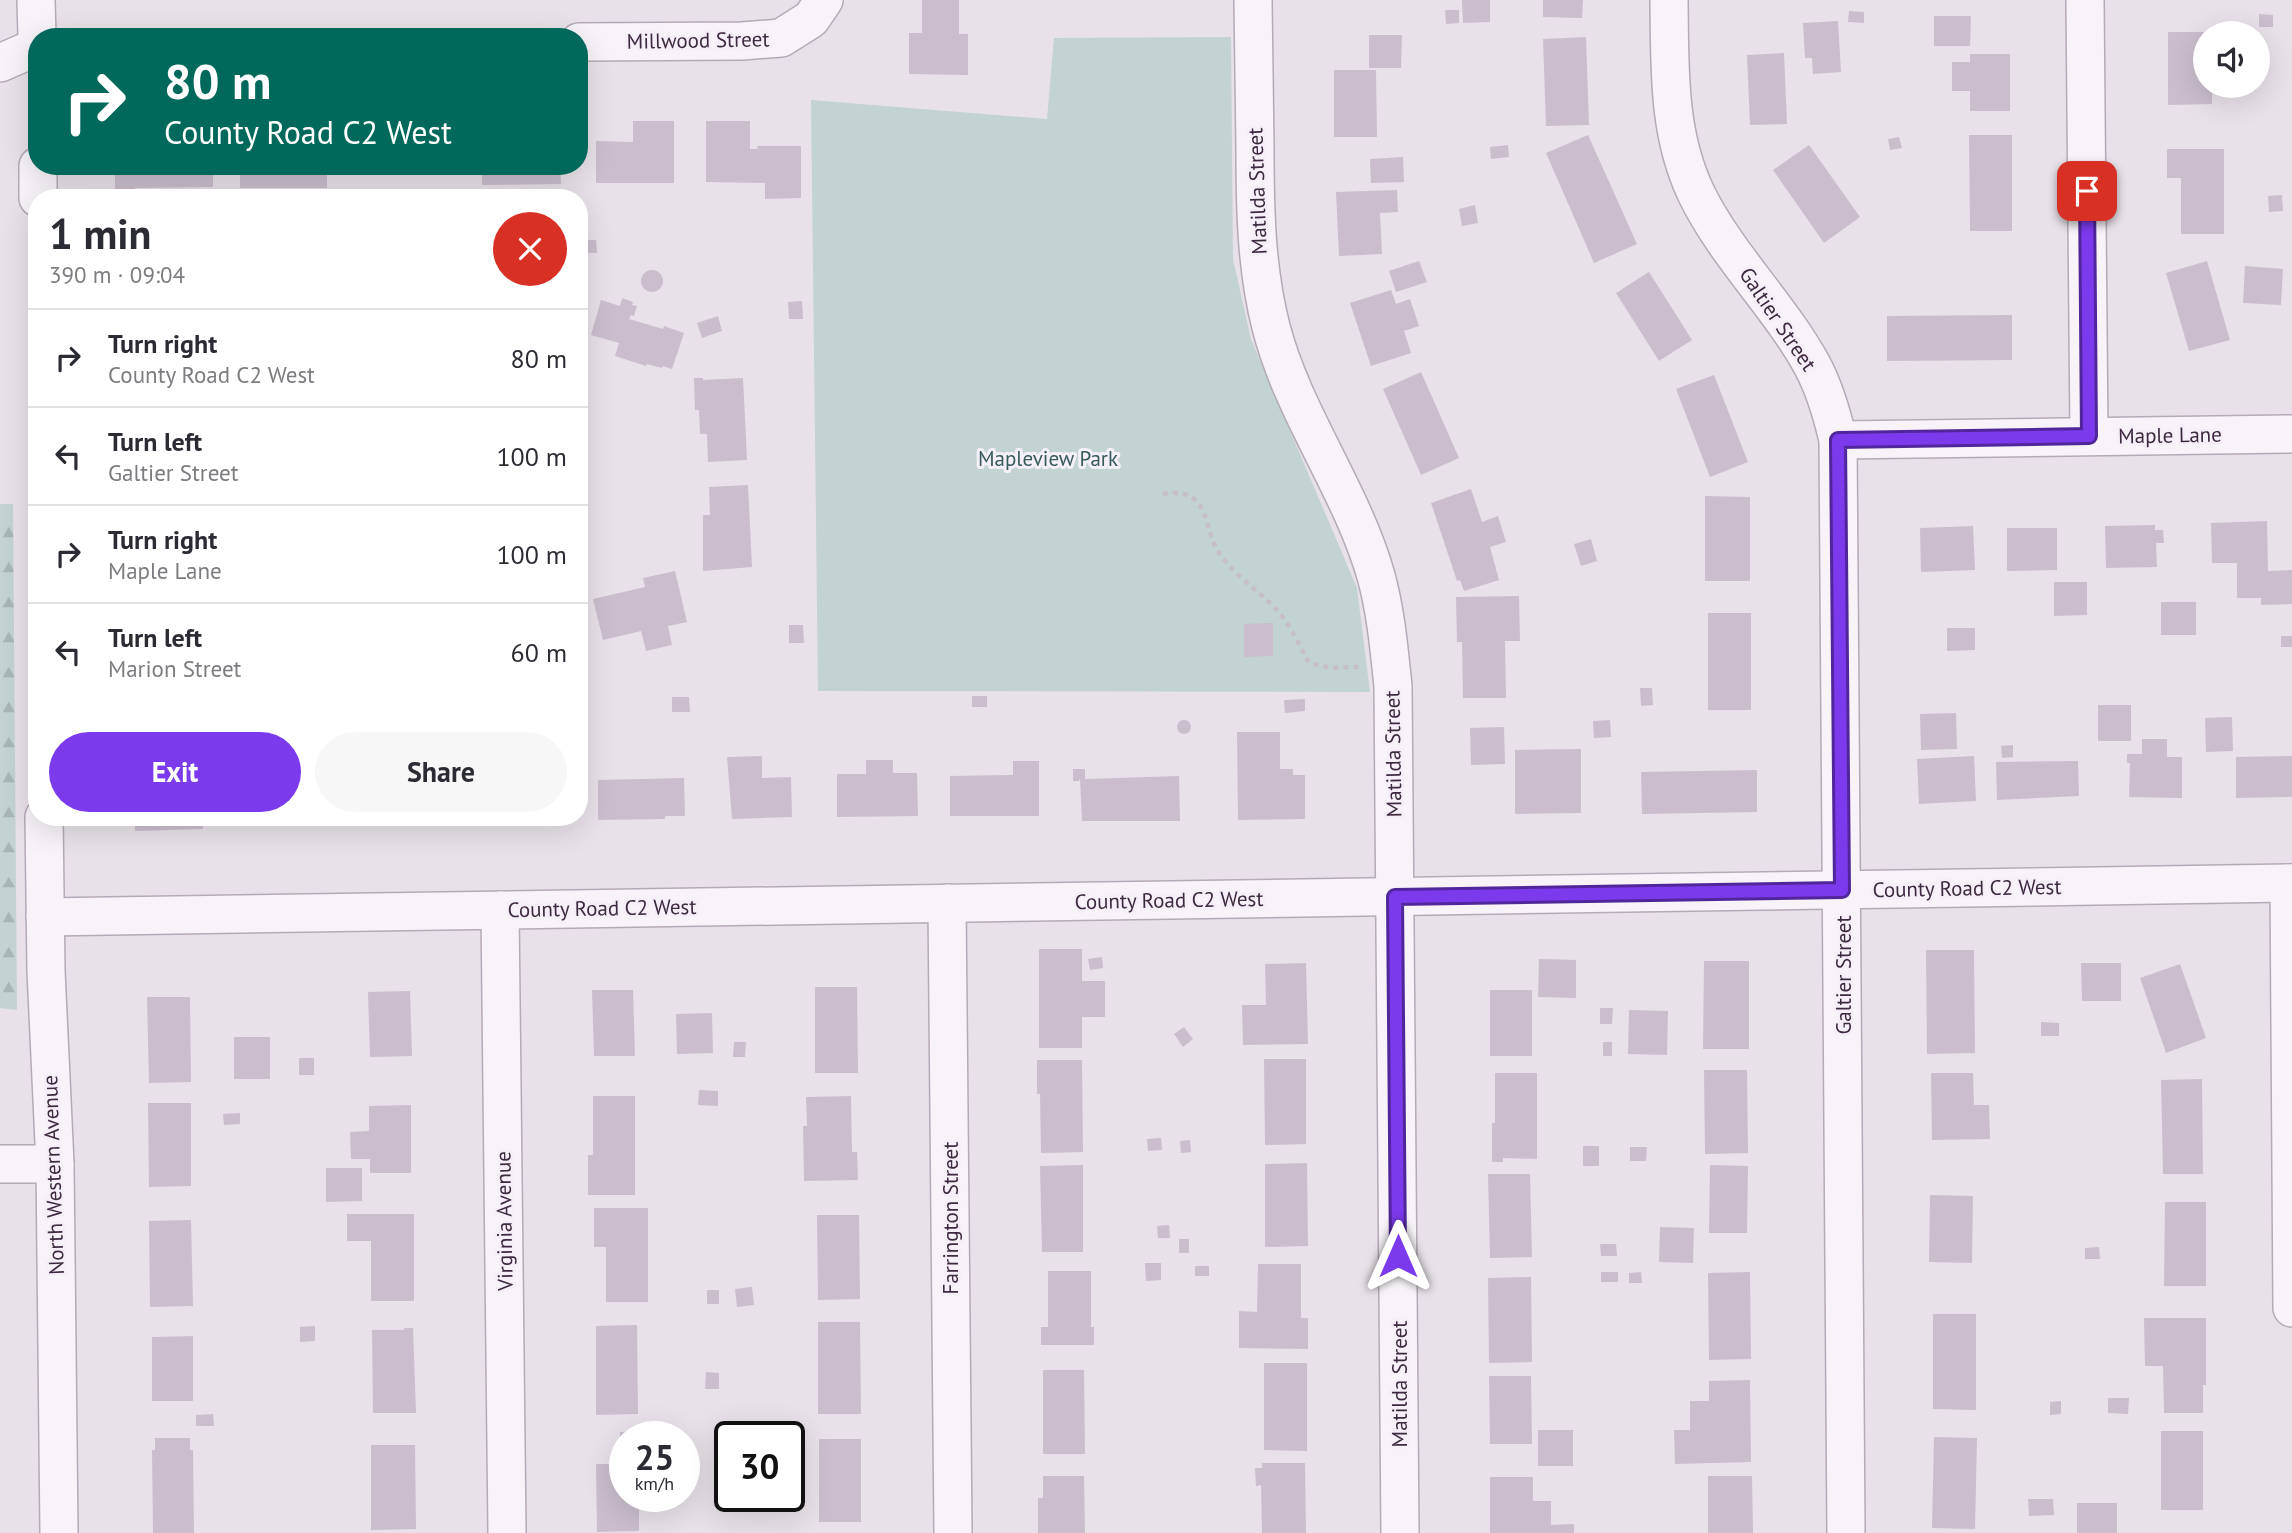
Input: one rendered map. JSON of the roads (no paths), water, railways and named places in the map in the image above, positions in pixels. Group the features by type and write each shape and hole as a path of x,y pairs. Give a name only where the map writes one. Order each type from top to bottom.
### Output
{"street":[{"path":"36,0 37,28"},
{"name":"Matilda Street","path":"1253,0 1255,221 1260,278 1272,330 1290,380 1358,527 1376,575 1388,628 1395,897 1400,1533"},
{"name":"Galtier Street","path":"1669,0 1671,107 1684,162 1696,193 1718,231 1812,365 1829,405 1838,440 1846,1533"},
{"path":"2085,0 2089,436"},
{"name":"Millwood Street","path":"588,42 742,41 781,38 817,10"},
{"path":"0,32 28,43"},
{"path":"0,63 28,51"},
{"name":"Maple Lane","path":"1838,440 2292,434"},
{"name":"North Western Avenue","path":"44,826 55,1164 59,1533"},
{"path":"2290,883 2292,1308"},
{"name":"County Road C2 West","path":"46,916 2290,883"},
{"name":"Farrington Street","path":"947,903 953,1533"},
{"name":"Virginia Avenue","path":"500,910 507,1533"},
{"path":"0,1164 55,1164"}],"park label":[{"name":"Mapleview Park","path":"1048,458"}]}
